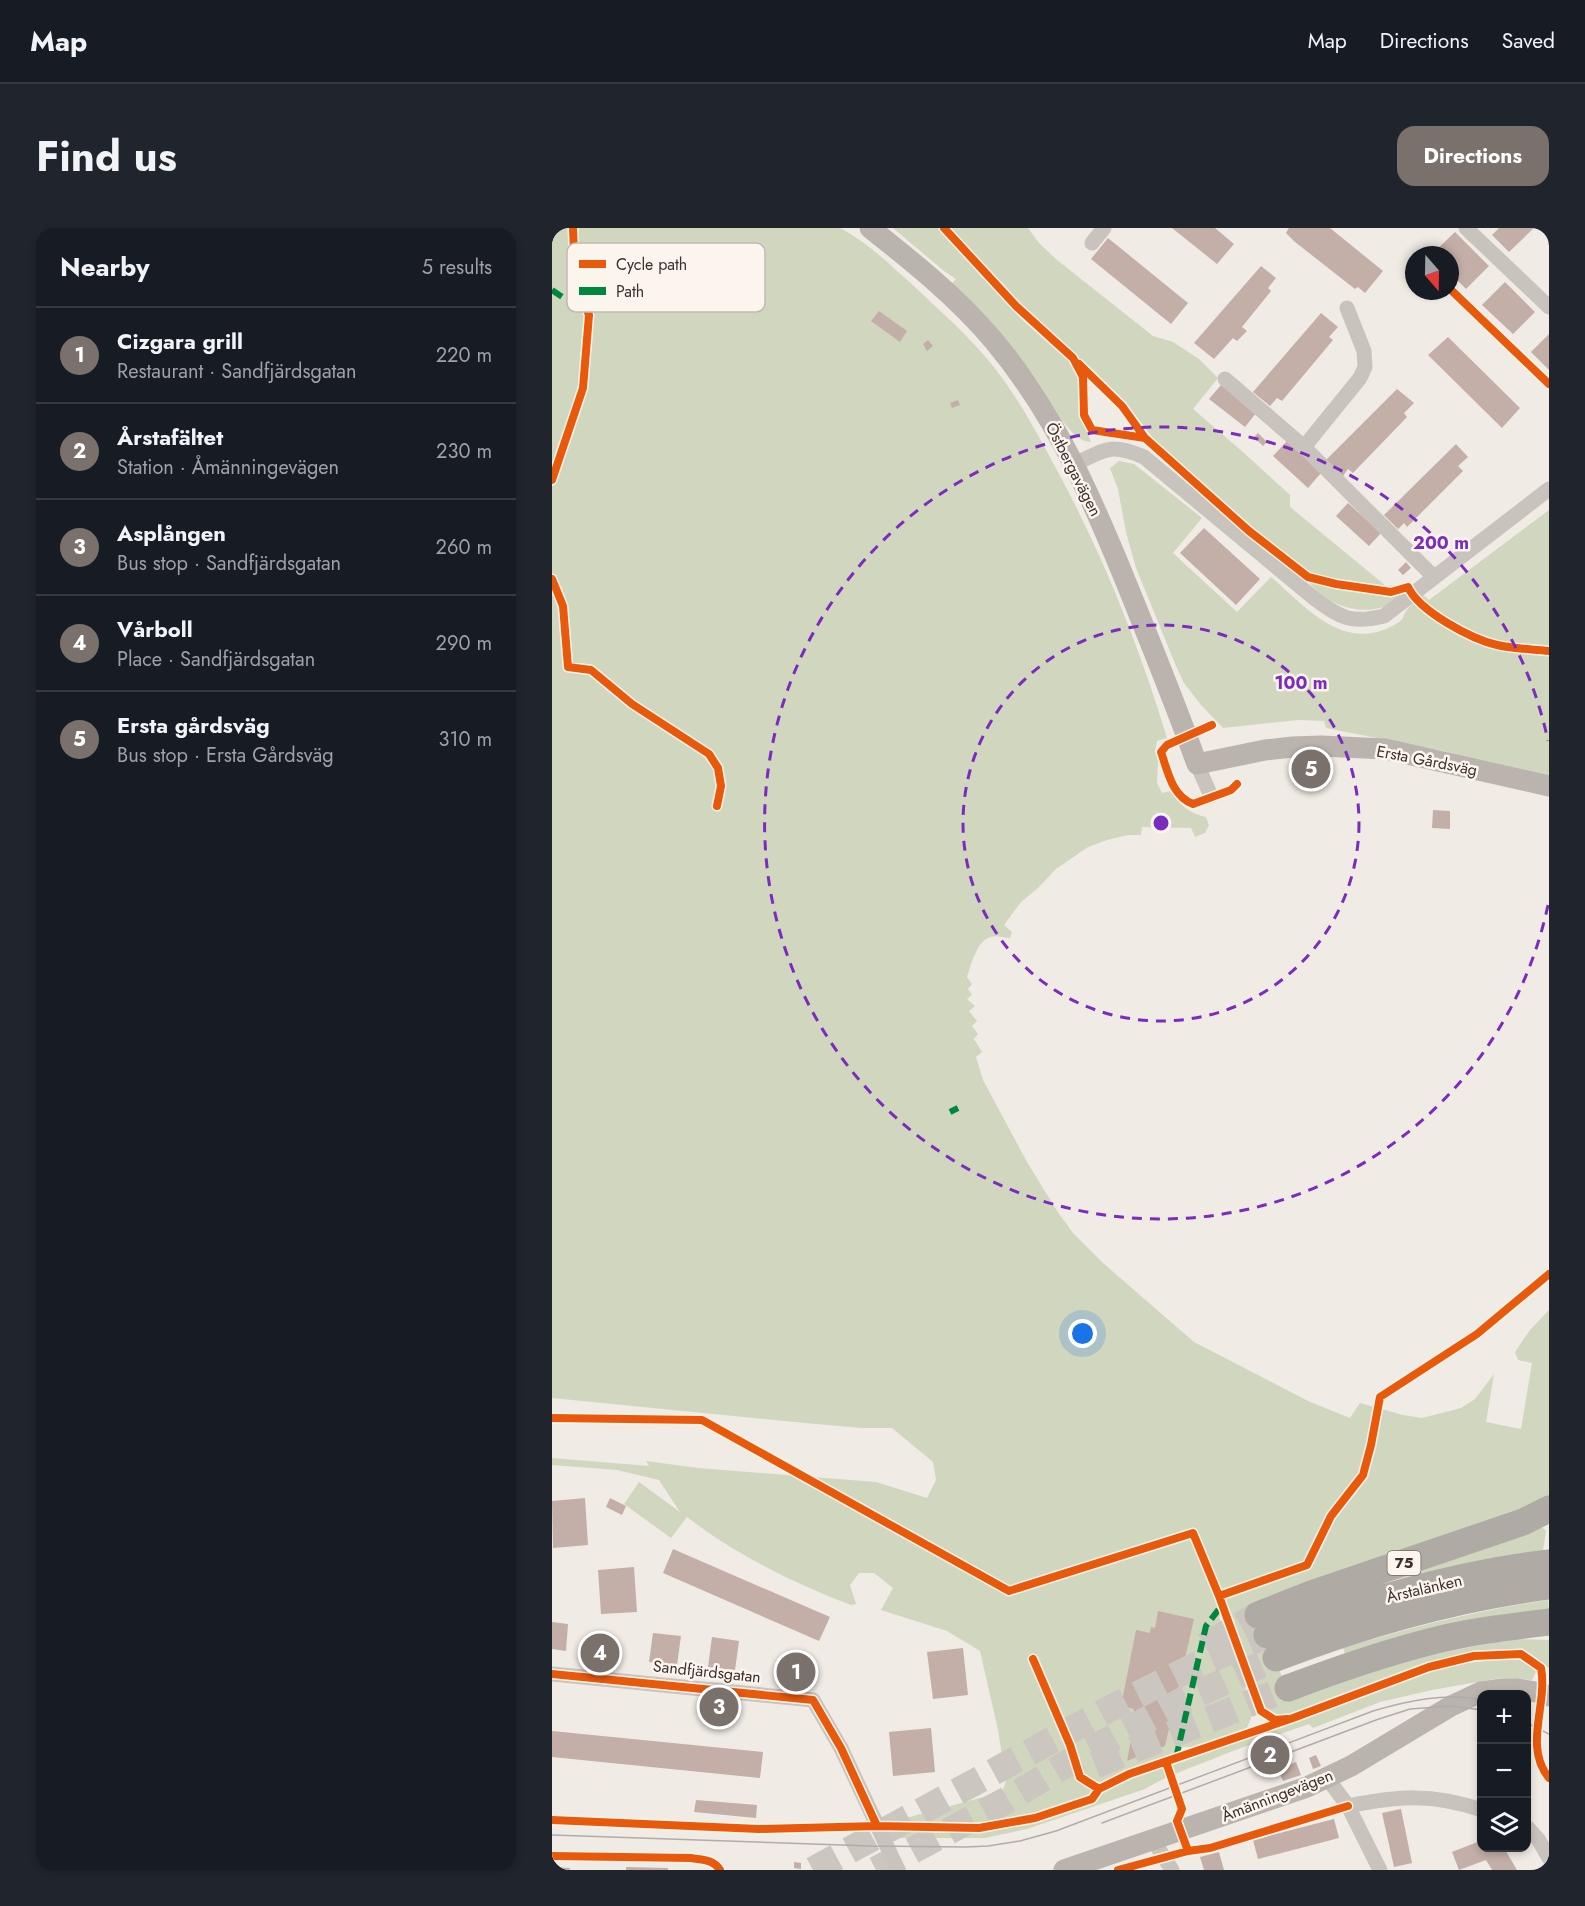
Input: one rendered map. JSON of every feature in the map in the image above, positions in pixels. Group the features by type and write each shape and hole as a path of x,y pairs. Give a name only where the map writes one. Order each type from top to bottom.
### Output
{"highway":[{"name":"75","path":"1267,1636 1311,1594 1523,1522 1549,1509"},
{"name":"Årstalänken","path":"1267,1636 1363,1602 1433,1584 1520,1566 1549,1563"},
{"name":"Årstalänken","path":"1267,1636 1371,1624 1444,1605 1549,1586"},
{"path":"1288,1688 1426,1642 1549,1622"},
{"path":"1465,1634 1493,1637 1531,1635 1549,1637"}],"street":[{"name":"Östbergavägen","path":"870,228 926,273 963,308 993,340 1039,402 1075,464 1104,526 1197,764"},
{"path":"1092,243 1104,228"},
{"path":"1466,228 1549,307"},
{"path":"1304,447 1360,378 1365,367 1364,351 1347,308"},
{"path":"1225,379 1304,447 1434,577"},
{"path":"1075,464 1109,448 1125,449 1144,457 1335,614 1360,620 1384,616 1549,489"},
{"name":"Ersta Gårdsväg","path":"1197,764 1265,750 1293,747 1385,749 1549,786"},
{"path":"1197,764 1211,796"},
{"name":"Sandfjärdsgatan","path":"552,1674 813,1700 841,1748 898,1870"},
{"name":"Åmänningevägen","path":"1064,1870 1306,1787 1358,1762 1450,1706 1481,1692 1510,1689 1549,1696"},
{"path":"1327,1778 1348,1806 1380,1870"},
{"path":"1348,1806 1384,1799 1426,1797 1448,1800 1477,1809"},
{"path":"1531,1831 1549,1858"},
{"path":"1153,1840 1172,1870"}],"green space":[{"path":"552,228 840,228 861,241 888,263 950,320 983,354 1020,405 1086,527 1117,596 1144,666 1167,738 1157,741 1155,751 1158,761 1157,783 1162,793 1170,791 1185,808 1206,817 1209,825 1205,833 1195,837 1191,828 1142,827 1141,835 1128,835 1088,847 1056,869 1021,902 1004,925 1012,932 1010,938 996,936 982,943 975,954 967,977 972,984 968,989 972,995 967,999 975,1006 969,1011 977,1021 972,1026 978,1034 974,1039 982,1052 976,1057 983,1080 1027,1162 1057,1211 1073,1233 1103,1263 1194,1342 1310,1402 1350,1418 1360,1403 1422,1418 1461,1408 1475,1399 1494,1374 1486,1422 1521,1429 1532,1363 1518,1360 1515,1352 1530,1330 1549,1310 1549,1498 1539,1505 1256,1606 1254,1602 1252,1603 1292,1701 1293,1697 1402,1660 1514,1639 1549,1640 1549,1668 1523,1651 1488,1651 1425,1666 1293,1714 1279,1715 1264,1705 1258,1694 1226,1607 1219,1617 1254,1711 1246,1730 1194,1747 1179,1747 1174,1765 1442,1668 1505,1659 1520,1660 1532,1666 1536,1672 1532,1680 1500,1678 1380,1702 1313,1728 1309,1724 1261,1741 1178,1772 1145,1789 1027,1829 985,1838 898,1838 895,1826 906,1818 1002,1792 1006,1781 998,1730 980,1651 947,1631 881,1610 893,1588 874,1573 859,1573 850,1585 856,1604 851,1605 745,1556 687,1517 671,1538 624,1504 639,1482 680,1512 659,1480 617,1470 552,1465 552,1458 649,1466 646,1461 698,1468 876,1482 927,1498 936,1480 933,1462 892,1428 861,1428 552,1398"},
{"path":"893,228 1028,228 1039,243 1057,260 1153,336 1173,342 1199,359 1218,378 1193,409 1290,495 1290,507 1386,586 1409,584 1402,594 1388,605 1365,610 1342,606 1321,595 1308,579 1305,571 1156,442 1117,394 1022,306 955,235 961,251 1020,318 1073,365 1079,377 1079,412 1091,442 1077,437 1015,353 951,285 956,279"},
{"path":"1119,461 1134,464 1202,518 1173,553 1237,612 1271,577 1329,624 1345,631 1362,634 1380,631 1399,622 1405,612 1423,595 1429,600 1549,510 1549,779 1443,751 1326,728 1324,721 1298,720 1223,728 1184,683 1136,568 1118,489 1110,468"},
{"path":"1538,1523 1546,1531 1543,1551 1393,1580"},
{"path":"1548,1600 1549,1611 1345,1654 1343,1648 1445,1620"}],"building":[{"path":"1172,228 1215,228 1234,244 1217,264"},
{"path":"1289,228 1330,228 1383,271 1365,293 1358,287 1355,289 1295,242 1286,233"},
{"path":"1499,228 1534,228 1509,252 1492,235"},
{"path":"1455,232 1489,266 1466,289 1459,282 1459,246 1440,246"},
{"path":"1108,238 1188,303 1171,324 1091,259"},
{"path":"1261,266 1276,278 1268,288 1271,291 1242,327 1247,331 1237,341 1233,338 1214,359 1194,343"},
{"path":"1505,282 1535,312 1513,334 1482,305"},
{"path":"879,311 907,331 900,342 871,321"},
{"path":"1321,313 1338,327 1329,337 1333,340 1282,401 1277,398 1270,406 1253,392"},
{"path":"1549,334 1549,370 1531,352"},
{"path":"1448,337 1520,408 1502,428 1428,355"},
{"path":"928,340 933,346 927,351 923,344"},
{"path":"1221,385 1256,413 1245,427 1209,399"},
{"path":"1397,389 1414,403 1404,413 1407,417 1353,473 1348,469 1343,476 1326,460"},
{"path":"958,400 960,405 952,408 950,403"},
{"path":"1258,433 1267,442 1263,446 1254,437"},
{"path":"1287,441 1321,473 1308,488 1273,456"},
{"path":"1456,444 1468,457 1458,466 1463,471 1407,527 1404,523 1398,529 1384,515"},
{"path":"1348,503 1381,533 1369,546 1336,516"},
{"path":"1204,528 1260,579 1236,605 1180,553"},
{"path":"1406,562 1411,568 1403,575 1398,570"},
{"path":"1433,810 1450,811 1450,829 1432,828"},
{"path":"585,1498 588,1545 553,1548 552,1501"},
{"path":"610,1498 626,1506 622,1515 606,1507"},
{"path":"673,1549 830,1617 819,1641 663,1573"},
{"path":"634,1567 637,1612 601,1614 598,1570"},
{"path":"1158,1611 1194,1619 1165,1746 1127,1761 1132,1734 1128,1734 1134,1709 1121,1706 1136,1630 1150,1633 1151,1627 1155,1628"},
{"path":"552,1622 568,1624 566,1651 552,1649"},
{"path":"653,1633 681,1636 677,1665 649,1662"},
{"path":"712,1637 739,1641 735,1670 708,1667"},
{"path":"963,1648 968,1695 933,1699 927,1652"},
{"path":"783,1658 807,1661 805,1680 780,1677"},
{"path":"931,1728 935,1772 893,1776 889,1732"},
{"path":"552,1731 763,1752 760,1778 552,1757"},
{"path":"1316,1755 1321,1766 1313,1769 1309,1758"},
{"path":"1296,1762 1301,1775 1283,1781 1278,1769"},
{"path":"696,1800 757,1805 756,1818 694,1812"},
{"path":"1401,1809 1412,1863 1394,1867 1382,1813"},
{"path":"1334,1819 1339,1838 1258,1859 1253,1840"},
{"path":"1477,1842 1477,1852 1506,1852 1517,1870 1492,1870 1486,1860 1459,1870 1452,1852"},
{"path":"1219,1852 1224,1870 1204,1870 1200,1857"},
{"path":"794,1862 801,1863 801,1869 794,1868"},
{"path":"552,1867 570,1868 570,1870 552,1870"},
{"path":"626,1867 668,1868 668,1870 626,1870"}],"tunnel":[{"path":"1205,1646 1258,1615"},
{"path":"813,1870 1111,1708 1195,1666 1267,1635"},
{"path":"876,1870 1005,1801 1085,1753 1184,1700 1276,1658"},
{"path":"1095,1765 1288,1688"}],"tram line":[{"path":"552,1835 871,1846 988,1846 1020,1841 1056,1831 1373,1711 1441,1697 1477,1699"},
{"path":"1102,1823 1410,1709 1451,1706 1477,1709"},
{"path":"1531,1725 1549,1734"}],"marked path":[{"path":"552,290 567,299"},
{"path":"950,1112 958,1108"},
{"path":"1176,1758 1206,1626 1222,1605"}],"cycle path":[{"path":"573,228 574,243"},
{"path":"944,228 1016,306 1073,358 1083,377 1084,415 1092,430 1145,438 1249,531 1308,577 1336,584 1391,592 1408,587 1414,596 1434,614 1474,637 1503,646 1549,651"},
{"path":"1459,298 1549,384"},
{"path":"552,480 583,388 588,312"},
{"path":"1079,364 1122,406 1145,438"},
{"path":"552,579 563,606 568,667 591,670 632,704 709,754 718,768 721,786 717,806"},
{"path":"1212,725 1167,745 1161,752 1169,775 1175,789 1193,804 1231,790 1237,784"},
{"path":"1219,1596 1307,1565 1331,1516 1363,1475 1380,1397 1477,1334 1549,1274"},
{"path":"552,1418 702,1420 1009,1591 1193,1533 1219,1596 1261,1711 1275,1720 1287,1719"},
{"path":"552,1820 759,1829 877,1826 979,1828 1035,1818 1092,1799 1099,1789 1129,1774 1293,1718 1429,1667 1474,1656 1521,1654 1541,1668 1542,1696 1537,1739 1538,1753 1541,1766 1549,1778"},
{"path":"1033,1659 1070,1745 1080,1777 1099,1789"},
{"path":"552,1674 813,1700 841,1748 877,1826"},
{"path":"1166,1762 1182,1809 1177,1821 1188,1851"},
{"path":"1118,1870 1188,1851 1210,1848 1348,1806"},
{"path":"552,1856 691,1858 711,1862 720,1870"}],"place":[{"name":"Ersta gårdsväg","path":"1311,769"},
{"name":"Vårboll","path":"600,1653"},
{"name":"Cizgara grill","path":"796,1672"},
{"name":"Asplången","path":"719,1707"},
{"name":"Årstafältet","path":"1270,1755"}]}
